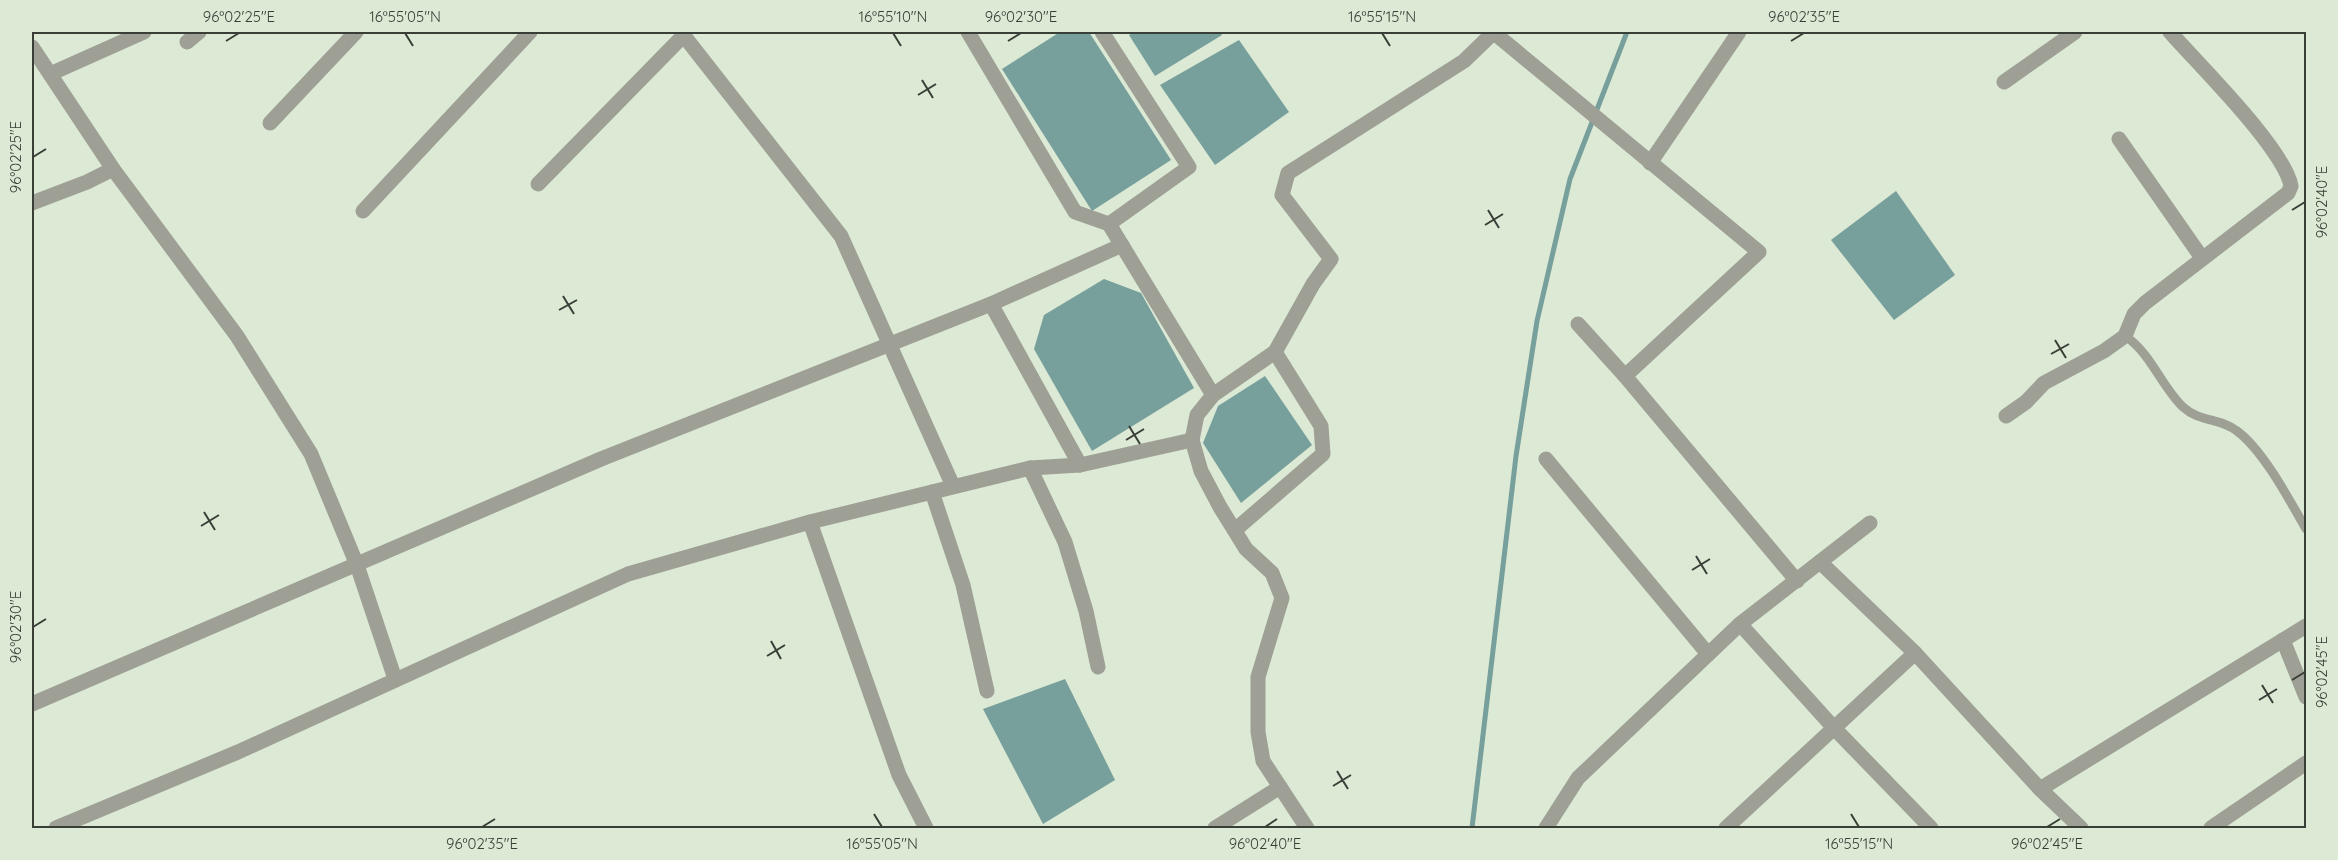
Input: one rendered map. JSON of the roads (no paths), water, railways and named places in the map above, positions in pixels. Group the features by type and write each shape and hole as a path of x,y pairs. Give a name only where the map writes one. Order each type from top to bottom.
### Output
{"street":[{"path":"50,74 144,32"},
{"path":"270,123 356,32"},
{"path":"363,211 531,32"},
{"path":"968,32 1075,212 1109,224 1213,395"},
{"path":"1102,32 1189,166 1109,224"},
{"path":"1306,828 1263,762 1258,732 1258,677 1282,598 1272,573 1246,549 1201,471 1192,440 1197,415 1213,395 1275,352 1313,284 1331,259 1282,195 1288,173 1464,61 1493,32 1759,252 1625,376"},
{"path":"1650,163 1738,32"},
{"path":"2004,82 2075,32"},
{"path":"2006,416 2026,402 2044,383 2104,351 2125,336 2134,314 2145,303 2288,193 2291,186 2288,174 2248,119 2170,32"},
{"path":"538,184 682,33 841,236 953,486"},
{"path":"32,47 113,169 237,336 311,454 357,565 395,679"},
{"path":"2119,139 2202,258"},
{"path":"32,203 87,182 113,169"},
{"path":"32,704 602,459 991,304 1122,245"},
{"path":"991,304 1080,465"},
{"path":"1578,324 1625,376 1797,581"},
{"path":"1235,530 1323,454 1322,426 1275,352"},
{"path":"56,828 238,752 628,573 810,522 953,486 1030,468 1080,465 1192,440"},
{"path":"1546,459 1708,654"},
{"path":"1030,468 1065,542 1086,611 1098,668"},
{"path":"932,492 963,585 987,691"},
{"path":"810,522 899,776 926,828"},
{"path":"1546,828 1578,778 1708,654 1740,624 1870,523"},
{"path":"1820,562 1915,653 2040,789 2081,828"},
{"path":"1740,624 1834,728 1930,828"},
{"path":"2040,789 2307,626"},
{"path":"2283,640 2307,697"},
{"path":"1735,825 1915,653"},
{"path":"2216,827 2307,764"},
{"path":"1215,828 1280,787"}],"lane":[{"path":"2125,336 2143,352 2181,405 2190,413 2237,430 2252,446 2307,529"}],"water":[{"path":"1060,32 1089,32 1171,160 1092,211 1002,69"},
{"path":"1134,32 1220,32 1222,35 1155,76 1129,35"},
{"path":"1239,40 1289,112 1215,165 1160,85"},
{"path":"1896,191 1955,275 1894,320 1831,240"},
{"path":"1104,279 1141,293 1194,388 1092,451 1034,349 1044,315"},
{"path":"1265,376 1312,445 1241,503 1203,443 1218,406"},
{"path":"1065,679 1115,780 1043,824 983,709"}],"waterway":[{"path":"1472,828 1516,456 1537,321 1570,179 1627,32"}]}
